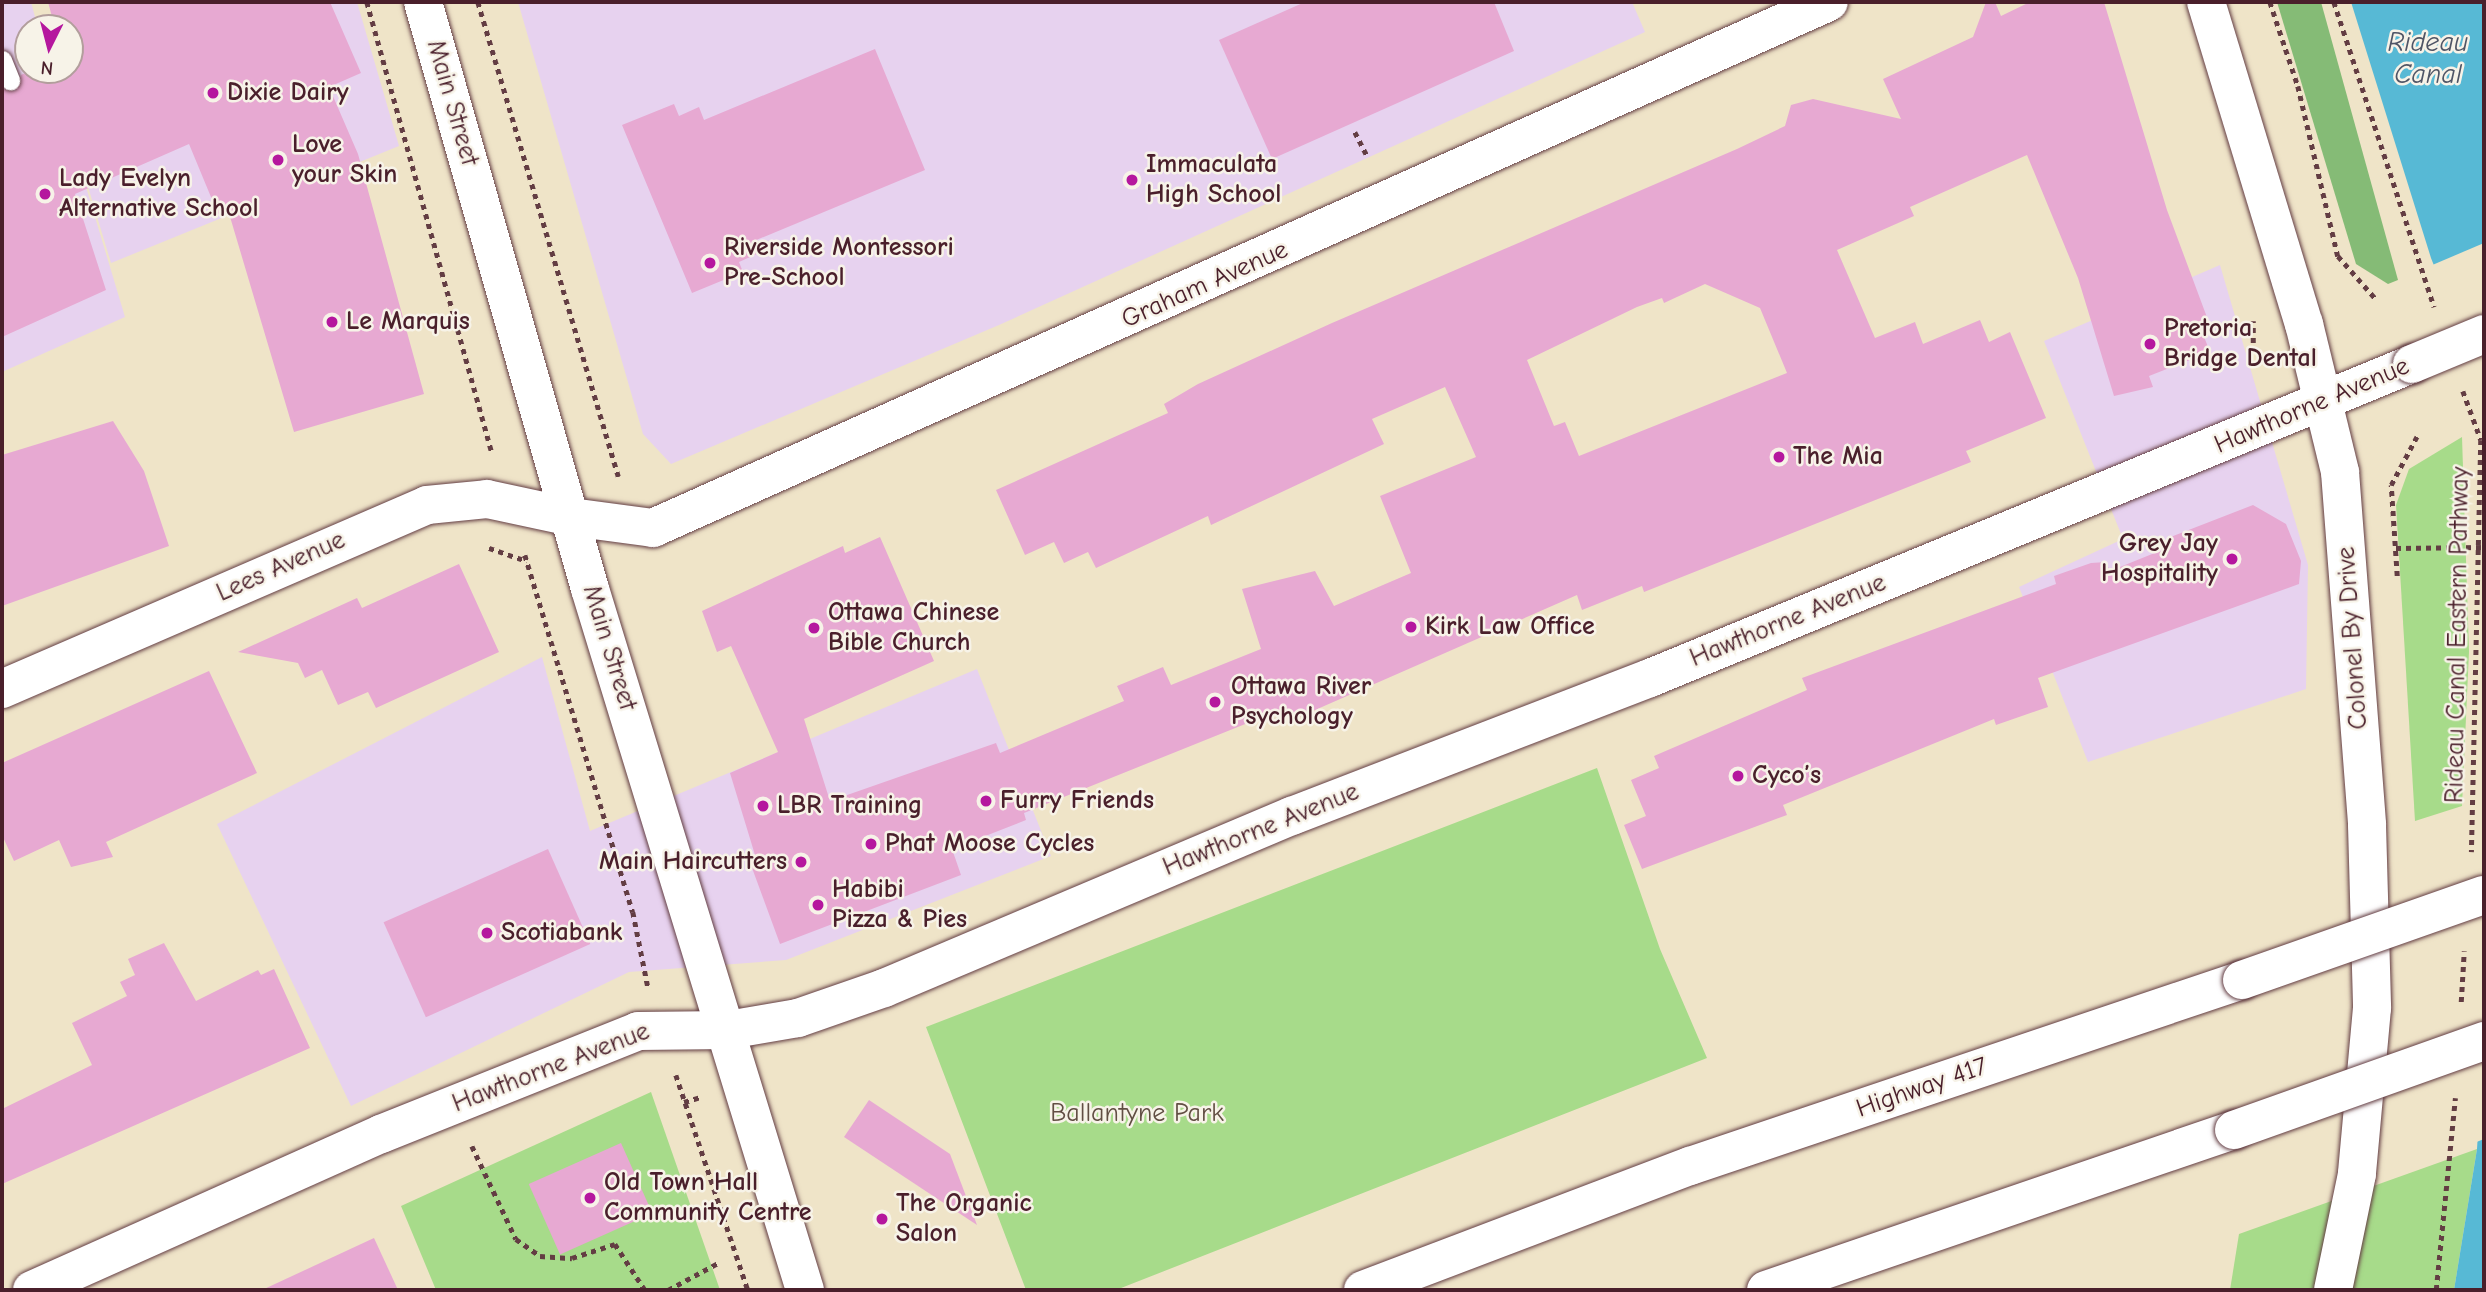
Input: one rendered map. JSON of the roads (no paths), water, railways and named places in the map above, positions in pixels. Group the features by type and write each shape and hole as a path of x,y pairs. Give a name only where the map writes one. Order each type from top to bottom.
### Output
{"main road":[{"name":"Main Street","path":"423,2 571,517 805,1290"},
{"name":"Graham Avenue","path":"571,517 653,528 1829,2"},
{"name":"Colonel By Drive","path":"2206,2 2324,401 2340,472 2367,825 2372,1008 2357,1174 2333,1290"},
{"name":"Hawthorne Avenue","path":"32,1290 381,1135 660,1026 727,1030 798,1018 884,988 1292,816 1650,678 2484,334"},
{"name":"Lees Avenue","path":"2,689 406,512 451,500 509,502 571,517"},
{"name":"Highway 417","path":"1363,1290 1690,1166 2242,981 2478,878"},
{"path":"1766,1290 2234,1130 2484,1041"}],"lane":[{"path":"2,60 10,80"}],"water":[{"name":"Rideau Canal","path":"2351,2 2484,2 2484,392 2431,258"},
{"path":"2484,1032 2484,1290 2454,1290 2477,1149"}],"place":[{"name":"Dixie Dairy","path":"213,93"},
{"name":"Love your Skin","path":"278,160"},
{"name":"Immaculata High School","path":"1132,180"},
{"name":"Lady Evelyn Alternative School","path":"45,194"},
{"name":"Riverside Montessori Pre-School","path":"710,263"},
{"name":"Le Marquis","path":"332,322"},
{"name":"Pretoria Bridge Dental","path":"2150,344"},
{"name":"The Mia","path":"1779,457"},
{"name":"Grey Jay Hospitality","path":"2232,559"},
{"name":"Kirk Law Office","path":"1411,627"},
{"name":"Ottawa Chinese Bible Church","path":"814,628"},
{"name":"Ottawa River Psychology","path":"1215,702"},
{"name":"Cyco’s","path":"1738,776"},
{"name":"Furry Friends","path":"986,801"},
{"name":"LBR Training","path":"763,806"},
{"name":"Phat Moose Cycles","path":"871,844"},
{"name":"Main Haircutters","path":"801,862"},
{"name":"Habibi Pizza & Pies","path":"818,905"},
{"name":"Scotiabank","path":"487,933"},
{"name":"Old Town Hall Community Centre","path":"590,1198"},
{"name":"The Organic Salon","path":"882,1219"}],"park label":[{"name":"Ballantyne Park","path":"1137,1114"}]}
